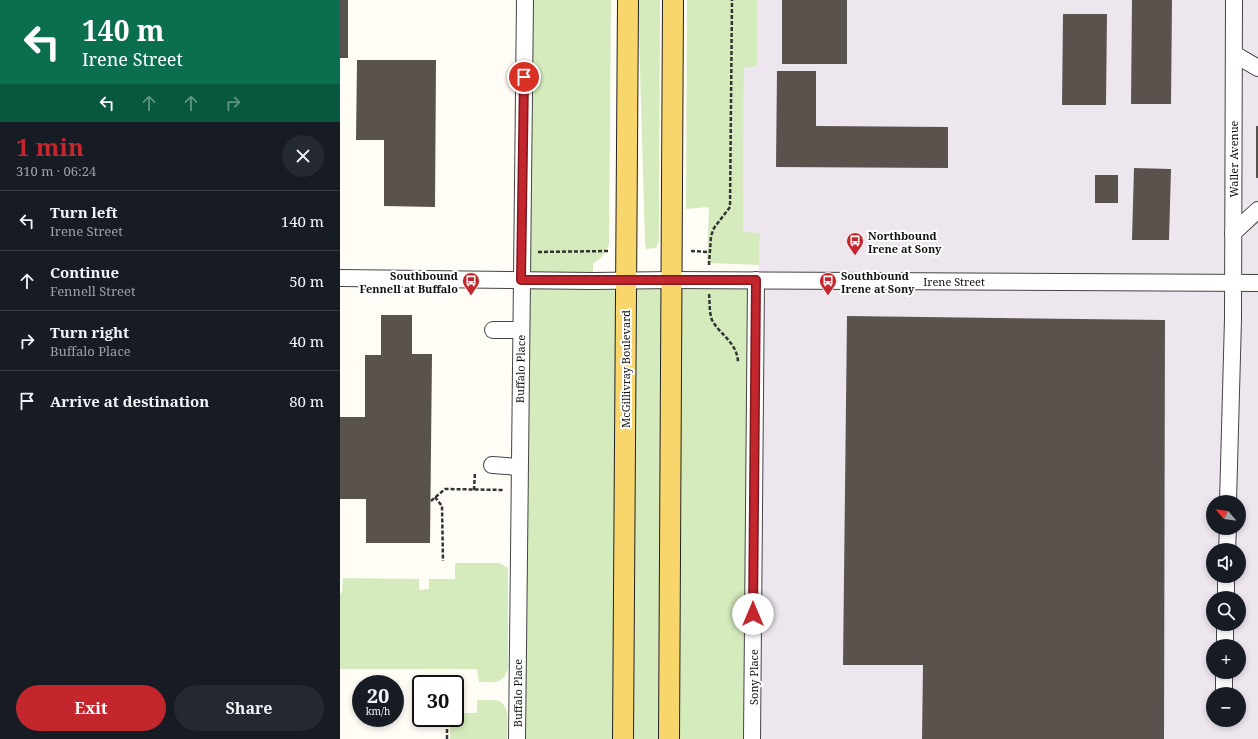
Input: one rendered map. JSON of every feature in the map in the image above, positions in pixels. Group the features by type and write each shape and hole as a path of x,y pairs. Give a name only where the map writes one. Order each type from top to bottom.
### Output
{"main road":[{"name":"McGillivray Boulevard","path":"623,739 628,0"},
{"path":"669,739 673,0"}],"street":[{"name":"Buffalo Place","path":"517,739 525,0"},
{"name":"Waller Avenue","path":"1228,495 1233,319 1234,0"},
{"path":"1234,54 1258,68"},
{"path":"1233,233 1258,210"},
{"name":"Irene Street","path":"340,278 1258,283"},
{"name":"Sony Place","path":"752,739 756,280"},
{"path":"493,330 521,330"},
{"path":"492,465 519,467"}],"path":[{"path":"690,251 709,252 711,236 714,228 730,207 732,0"},
{"path":"522,252 609,251"},
{"path":"710,309 712,320 738,354 738,370"},
{"path":"474,490 475,472"},
{"path":"431,501 446,489 519,491"},
{"path":"435,497 442,506 443,561"},
{"path":"447,727 447,739"}],"shaded area":[{"path":"757,0 1258,0 1258,739 752,739 755,393 760,233 743,233 744,67 757,66"}],"green space":[{"path":"525,0 611,0 609,244 599,260 593,263 593,281 756,280 752,739 517,739"},
{"path":"638,0 660,0 659,241 656,248 646,249 645,243"},
{"path":"687,0 757,0 757,66 744,68 743,232 760,233 759,265 707,263 709,207 686,209"},
{"path":"456,563 499,563 508,568 508,668 501,680 493,682 479,682 477,669 340,669 340,593 342,593 343,578 419,579 419,590 429,589 429,579 455,579"},
{"path":"477,700 494,700 503,704 508,718 507,739 450,739 450,727 464,727 464,713 477,713"}],"building":[{"path":"340,0 348,0 348,58 340,58"},
{"path":"782,0 847,0 847,64 782,64"},
{"path":"1132,0 1172,0 1171,104 1131,104"},
{"path":"1063,14 1107,14 1106,105 1062,105"},
{"path":"357,60 436,60 435,207 384,206 384,140 356,140"},
{"path":"777,71 816,71 816,126 948,127 948,168 776,167"},
{"path":"1256,126 1258,126 1258,178 1256,178"},
{"path":"1134,168 1171,169 1169,240 1132,240"},
{"path":"1095,175 1118,175 1118,203 1095,203"},
{"path":"381,315 412,315 412,354 432,354 430,543 366,543 366,499 340,499 340,417 365,417 365,355 381,355"},
{"path":"847,316 1165,320 1164,739 922,739 923,665 843,665"}],"place":[{"name":"Northbound Irene at Sony","path":"855,256"},
{"name":"Southbound Fennell at Buffalo","path":"471,296"},
{"name":"Southbound Irene at Sony","path":"828,296"}],"route":[{"path":"524,77 521,280 756,280 753,614"}]}
